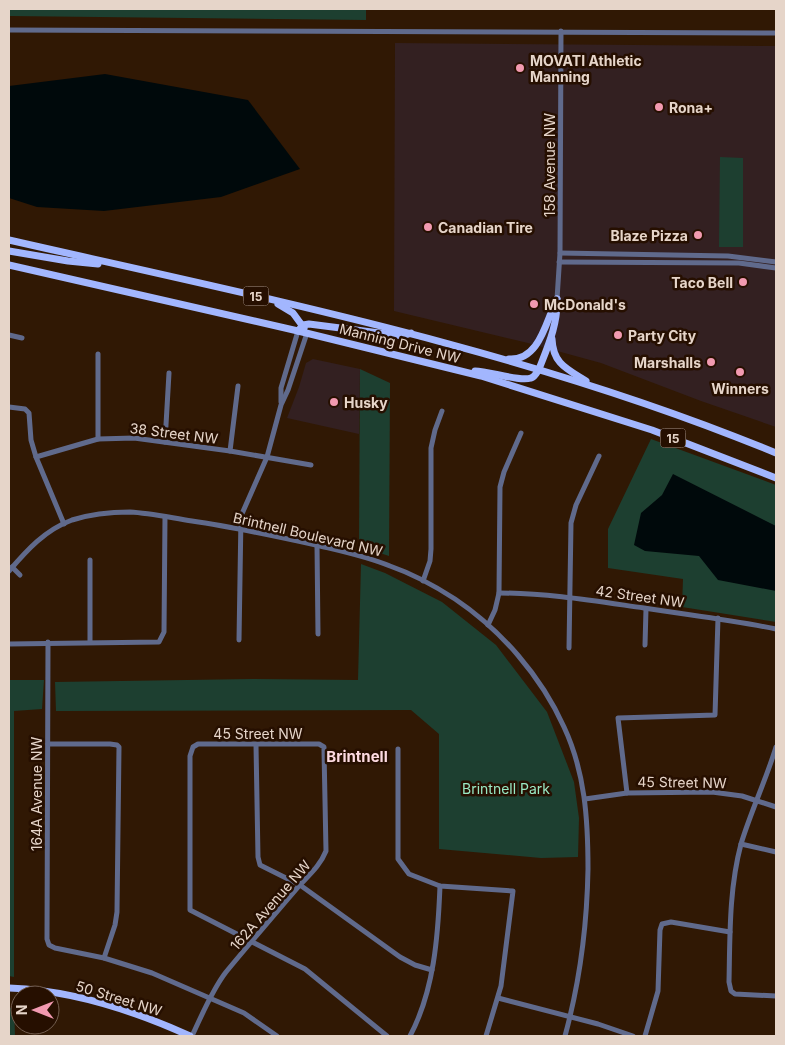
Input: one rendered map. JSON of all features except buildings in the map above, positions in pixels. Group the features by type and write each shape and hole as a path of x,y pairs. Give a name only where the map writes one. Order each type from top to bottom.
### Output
{"main road":[{"name":"Manning Drive NW","path":"9,240 411,333 502,358 597,387 700,423 776,453"},
{"path":"9,251 83,263 120,265"},
{"name":"15","path":"9,266 300,328"},
{"path":"462,371 487,371 523,379 531,378 539,369 553,332 557,314 557,299"},
{"path":"502,358 514,359 532,349 542,334 557,299"},
{"path":"271,300 293,313 300,328 307,333"},
{"path":"300,328 403,336 411,333"},
{"path":"553,332 554,353 562,366 597,387"},
{"name":"Manning Drive NW","path":"307,333 462,371 567,402 695,446 776,478"},
{"name":"50 Street NW","path":"9,988 55,993 104,1004 144,1017 191,1036"}],"street":[{"path":"9,30 776,33"},
{"name":"158 Avenue NW","path":"557,299 560,253 561,31"},
{"path":"560,253 728,256 776,262"},
{"path":"559,262 739,263 776,268"},
{"path":"281,405 281,388 300,328"},
{"path":"239,640 240,528 243,510 266,457 281,405 307,333"},
{"path":"9,335 22,338"},
{"path":"98,354 98,439"},
{"path":"165,442 169,373"},
{"path":"230,451 238,386"},
{"path":"9,407 21,408 27,411 31,440 36,456 64,524"},
{"path":"423,581 431,549 431,448 442,411"},
{"path":"488,625 495,610 499,593 500,487 504,472 521,433"},
{"name":"38 Street NW","path":"36,456 98,439 129,438 230,451 312,465"},
{"path":"569,648 571,523 576,505 599,456"},
{"name":"Brintnell Boulevard NW","path":"20,575 10,569 35,542 64,524 91,516 135,512 240,528 374,560 423,581 455,599 488,625 534,676 556,711 574,749 581,773 588,842 586,918 581,964 565,1036"},
{"path":"9,644 48,642 153,643 162,639 164,632 165,517"},
{"path":"317,545 318,634"},
{"path":"90,560 90,642"},
{"name":"42 Street NW","path":"499,593 538,593 569,597 718,618 776,629"},
{"path":"645,645 646,608"},
{"path":"627,793 618,718 715,715 718,618"},
{"name":"164A Avenue NW","path":"48,642 48,939 50,945 55,948 104,958"},
{"path":"48,744 110,744 119,747 117,912 115,925 104,958 152,973 244,1013 277,1036"},
{"name":"45 Street NW","path":"252,943 190,910 190,756 193,747 198,744 319,744 324,747"},
{"path":"256,745 258,857 260,865 300,885 400,957 415,965 432,970"},
{"name":"162A Avenue NW","path":"191,1036 210,998 225,974 321,863 326,851 324,747"},
{"path":"776,747 775,758 741,844 734,882 729,982 731,991 738,995 776,996"},
{"path":"398,749 398,859 409,874 440,886 513,891 506,956 498,998 486,1036"},
{"name":"45 Street NW","path":"585,799 627,793 712,792 732,794 776,806"},
{"path":"741,844 776,852"},
{"path":"410,1036 420,1013 432,970 439,916 440,886"},
{"path":"645,1036 658,991 660,930 662,924 671,922 730,932"},
{"path":"252,943 305,969 387,1036"},
{"path":"498,998 598,1024 633,1036"}],"shaded area":[{"path":"395,43 776,46 776,427 601,363 528,343 394,311"},
{"path":"105,74 248,100 300,169 221,197 104,211 37,207 9,198 9,86"},
{"path":"313,359 360,369 359,434 287,418 306,363"},
{"path":"673,474 776,526 776,591 718,580 699,556 645,551 634,545 641,513 662,495"}],"green space":[{"path":"9,9 366,9 366,20 9,16"},
{"path":"720,157 743,158 743,247 719,247"},
{"path":"360,369 390,383 389,556 359,546"},
{"path":"651,439 776,485 776,622 682,607 683,579 608,568 608,529"},
{"name":"Brintnell Park","path":"361,564 385,573 442,602 496,645 547,712 574,782 579,818 578,857 541,858 439,849 439,734 411,710 56,711 55,682 252,679 358,680"},
{"path":"9,680 44,680 42,709 14,711 14,977 9,976"},
{"path":"10,1008 10,1035 15,1036 9,1036"}],"place":[{"name":"MOVATI Athletic Manning","path":"520,68"},
{"name":"Rona+","path":"659,107"},
{"name":"Canadian Tire","path":"428,227"},
{"name":"Blaze Pizza","path":"698,235"},
{"name":"Taco Bell","path":"743,282"},
{"name":"McDonald's","path":"534,304"},
{"name":"Party City","path":"618,335"},
{"name":"Marshalls","path":"711,362"},
{"name":"Winners","path":"740,372"},
{"name":"Husky","path":"334,402"}],"district":[{"name":"Brintnell","path":"357,756"}]}
